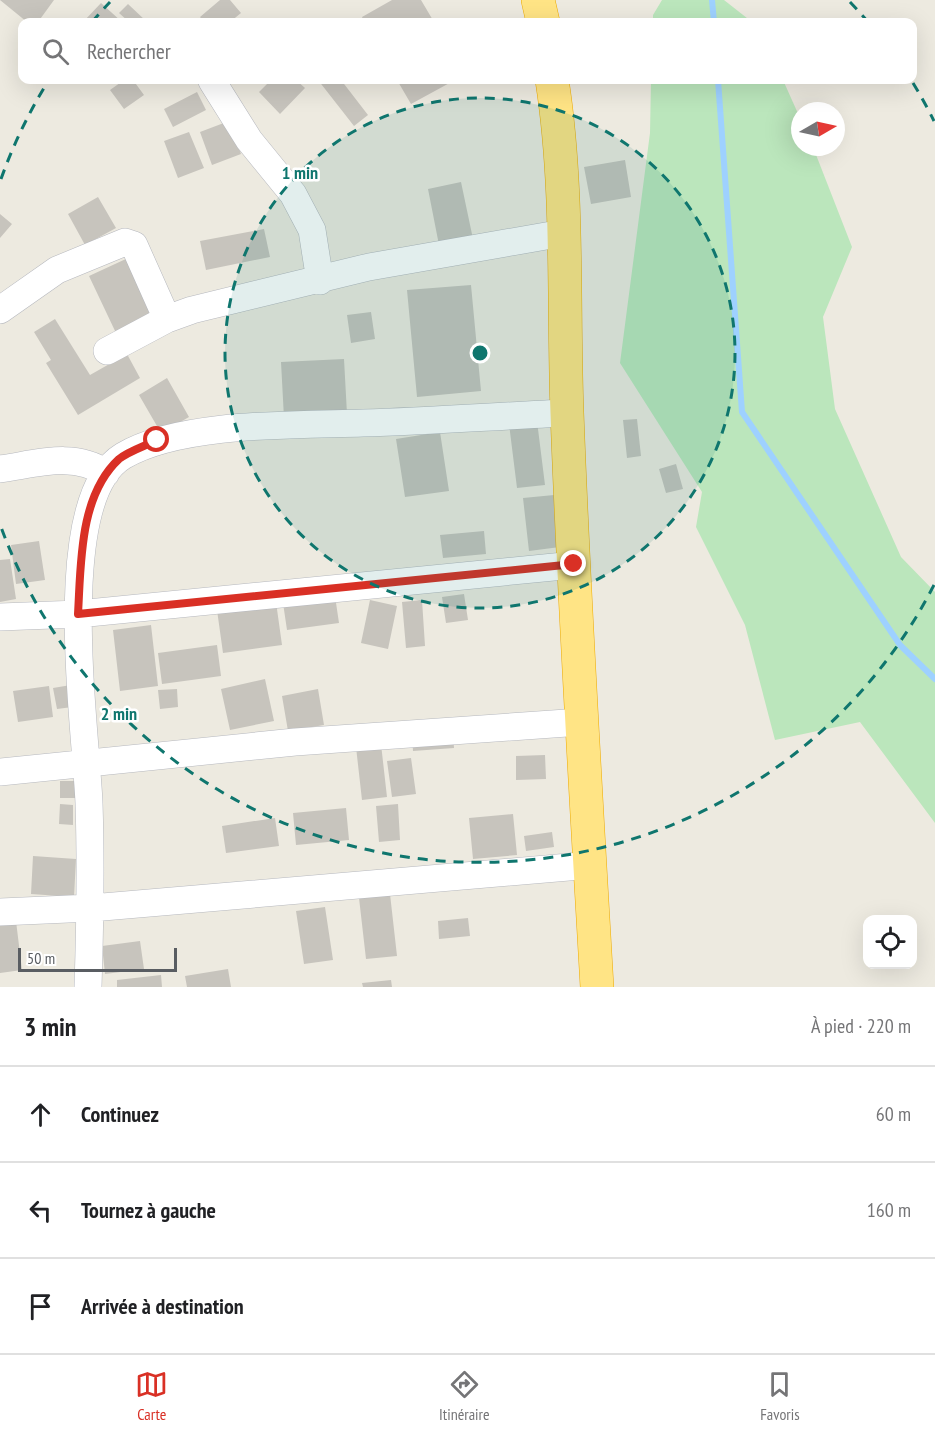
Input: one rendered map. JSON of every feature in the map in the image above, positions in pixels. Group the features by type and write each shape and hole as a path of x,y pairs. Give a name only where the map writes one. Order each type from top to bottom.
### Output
{"highway":[{"path":"538,0 542,18"},
{"path":"553,84 557,116 581,722 592,865 597,987"}],"street":[{"path":"214,84 249,140 292,194 312,230 320,281"},
{"path":"107,351 167,319 192,310 398,261 562,232"},
{"path":"0,310 57,270 125,242 134,245 167,319"},
{"path":"88,987 91,908 89,800 78,614 82,548 94,496 106,473 121,457 157,440 202,432 310,424 567,413"},
{"path":"0,469 70,459 91,463 106,473"},
{"path":"0,617 78,614 574,564"},
{"path":"0,772 295,742 581,722"},
{"path":"0,912 91,908 592,865"}],"green space":[{"path":"662,0 724,0 747,18 653,18"},
{"path":"651,84 785,84 793,102 791,102 791,156 817,156 852,247 823,317 835,409 901,557 935,592 935,823 860,722 775,740 745,625 696,527 702,492 620,363 650,133"}],"building":[{"path":"0,0 54,0 41,18 22,18"},
{"path":"220,0 230,0 241,13 235,18 200,17"},
{"path":"392,0 421,0 432,18 362,18"},
{"path":"101,3 118,18 87,18"},
{"path":"128,4 143,18 125,18 119,13"},
{"path":"118,84 136,84 144,95 124,109 110,90"},
{"path":"267,84 300,84 305,88 280,114 259,92"},
{"path":"321,84 344,84 368,115 354,126"},
{"path":"399,84 448,84 411,104"},
{"path":"197,92 206,110 173,127 164,109"},
{"path":"229,121 241,154 212,165 200,132"},
{"path":"189,132 204,168 178,178 164,141"},
{"path":"625,160 631,197 591,204 584,167"},
{"path":"461,182 473,239 439,245 428,189"},
{"path":"98,197 116,228 85,245 68,214"},
{"path":"0,214 12,224 0,238"},
{"path":"264,229 270,257 206,270 200,241"},
{"path":"128,258 155,314 116,333 89,276"},
{"path":"471,285 481,391 417,397 407,290"},
{"path":"371,312 375,339 351,343 347,315"},
{"path":"55,319 90,375 127,354 140,378 78,415 46,363 51,360 34,332"},
{"path":"344,359 347,414 284,418 281,362"},
{"path":"167,378 189,417 161,433 139,395"},
{"path":"637,419 641,456 627,458 623,420"},
{"path":"537,421 545,485 517,488 509,424"},
{"path":"440,432 449,491 405,497 396,439"},
{"path":"676,464 683,489 666,493 659,469"},
{"path":"554,495 560,547 529,551 523,498"},
{"path":"484,531 486,554 443,558 440,535"},
{"path":"39,541 45,580 16,584 11,545"},
{"path":"10,559 16,599 0,602 0,560"},
{"path":"464,594 468,620 446,623 442,597"},
{"path":"335,596 339,623 287,630 283,603"},
{"path":"370,600 397,606 388,649 361,643"},
{"path":"422,600 425,646 406,648 402,602"},
{"path":"276,602 282,645 223,653 217,610"},
{"path":"151,625 158,686 120,691 113,630"},
{"path":"217,645 221,676 162,684 158,653"},
{"path":"265,679 274,721 230,730 221,689"},
{"path":"77,684 80,706 57,709 53,688"},
{"path":"49,686 53,717 18,722 13,691"},
{"path":"177,689 178,707 160,709 158,690"},
{"path":"318,689 324,725 288,731 282,696"},
{"path":"453,732 454,748 413,751 412,735"},
{"path":"381,744 387,797 362,800 356,747"},
{"path":"545,755 546,779 516,780 516,756"},
{"path":"411,758 416,794 392,797 387,761"},
{"path":"60,781 75,781 75,798 60,798"},
{"path":"60,804 73,805 73,825 59,824"},
{"path":"398,804 400,840 379,842 376,806"},
{"path":"346,808 349,840 296,845 293,813"},
{"path":"513,814 517,855 473,859 469,818"},
{"path":"275,818 279,846 226,853 222,826"},
{"path":"552,832 554,847 526,851 524,836"},
{"path":"33,856 76,859 74,897 31,894"},
{"path":"390,894 397,956 366,959 359,898"},
{"path":"325,907 333,960 304,964 296,911"},
{"path":"468,918 470,936 439,939 438,921"},
{"path":"16,921 22,970 0,973 0,923"},
{"path":"140,941 144,969 105,974 102,946"},
{"path":"228,969 231,987 187,987 185,976"},
{"path":"161,975 162,987 117,987 117,980"},
{"path":"391,980 392,987 363,987 362,983"}],"waterway":[{"path":"712,0 714,18"},
{"path":"718,84 742,412 900,645 935,679"}],"route":[{"path":"157,440 121,457 106,473 94,496 82,548 78,614 574,564"}]}
